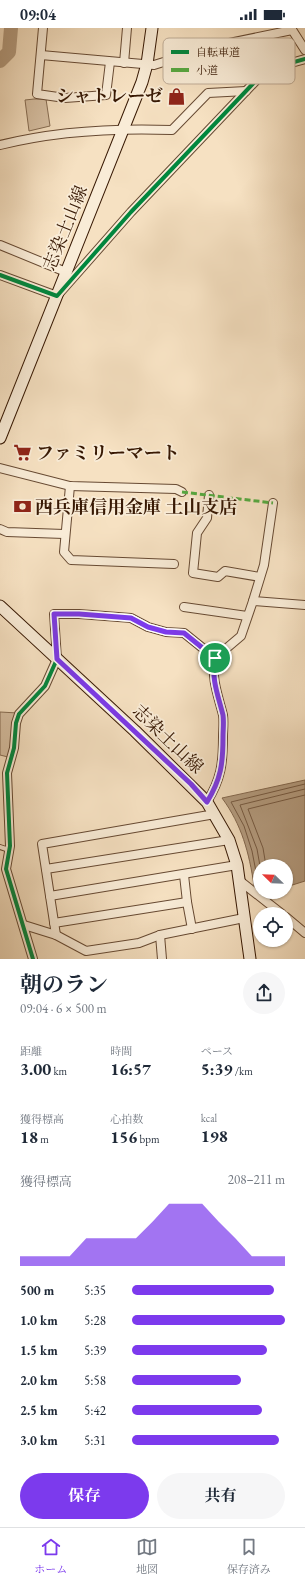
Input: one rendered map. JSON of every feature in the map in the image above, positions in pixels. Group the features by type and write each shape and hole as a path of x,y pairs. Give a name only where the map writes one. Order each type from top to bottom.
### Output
{"main road":[{"name":"志染土山線","path":"0,438 124,128 147,64 152,28"},
{"name":"志染土山線","path":"0,606 191,784 207,802 229,840 237,866 250,959"}],"street":[{"path":"43,28 37,94 65,98 106,95 110,62"},
{"path":"124,63 127,28"},
{"path":"251,38 292,29 305,50"},
{"path":"41,55 124,63 154,64 163,61"},
{"path":"295,62 305,59"},
{"path":"0,275 57,296 131,212 253,84"},
{"path":"0,145 22,139 124,128 172,130 208,93 246,91"},
{"path":"0,245 66,272"},
{"path":"0,468 70,486 176,489 182,492"},
{"path":"70,486 64,534 64,552 71,560 174,564"},
{"path":"209,495 207,518 197,533 193,573 218,577 225,571 260,577"},
{"path":"207,802 216,787 223,763 223,717 215,689 212,671 215,658 241,636 260,577 273,503"},
{"path":"0,529 7,532 64,534"},
{"path":"253,601 305,606"},
{"path":"184,607 247,616"},
{"path":"33,959 24,925 3,869 9,850 7,773 14,748 16,723 19,714 45,686 57,659 54,614 79,614 131,618 148,627 166,632 184,633 215,658"},
{"path":"56,936 42,844 215,814"},
{"path":"46,869 229,840"},
{"path":"50,896 237,866"},
{"path":"184,875 192,929"},
{"path":"240,881 273,907"},
{"path":"54,923 187,902"},
{"path":"24,925 56,936 86,951 138,943 160,935 244,918"},
{"path":"293,923 305,933"},
{"path":"160,935 162,959"}],"lane":[{"path":"0,847 9,850"}],"shaded area":[{"path":"46,99 50,126 29,131 25,100"},
{"path":"0,712 18,713 8,757 0,755"}],"water":[{"path":"305,780 305,881 293,885 293,859 253,859 253,879 250,862 240,829 222,798"}],"waterway":[{"path":"0,61 9,52 11,28"}],"marked path":[{"path":"182,492 273,503"}],"cycle path":[{"path":"295,62 305,59"},
{"path":"0,275 57,296 131,212 253,84"},
{"path":"33,959 6,869 10,846 7,773 14,748 16,723 19,714 45,686 57,659 54,614 79,614 131,618 148,627 166,632 184,633 215,658 214,680 223,715 222,755 218,778 212,794 207,802"}],"place":[{"name":"シャトレーゼ","path":"176,96"},
{"name":"ファミリーマート","path":"23,453"},
{"name":"西兵庫信用金庫 土山支店","path":"22,507"}],"route":[{"path":"54,614 79,614 131,618 148,627 166,632 184,633 215,658 212,671 215,689 223,717 223,763 216,787 207,802 191,784 57,659 54,614"}]}
